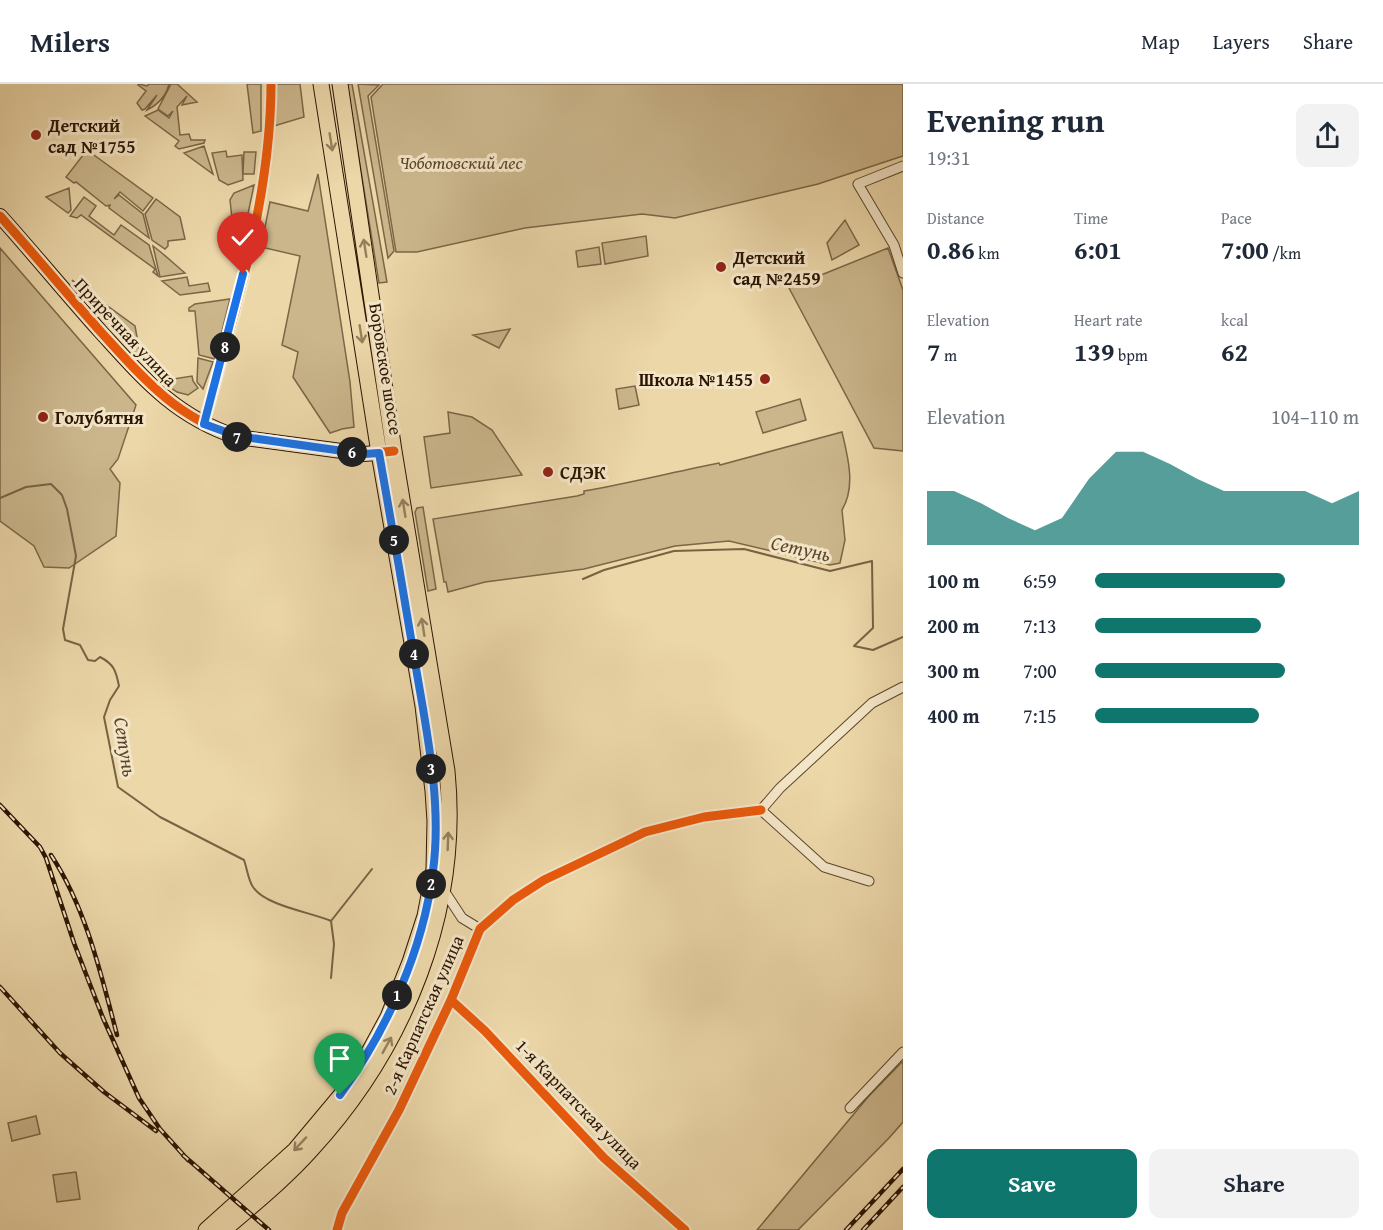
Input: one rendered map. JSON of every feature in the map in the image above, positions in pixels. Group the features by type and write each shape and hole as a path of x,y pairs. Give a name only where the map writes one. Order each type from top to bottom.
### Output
{"main road":[{"name":"Боровское шоссе","path":"224,1230 292,1170 310,1151 344,1111 371,1074 404,1015 434,935 443,889 448,839 447,771 321,84"},
{"name":"Боровское шоссе","path":"206,1230 295,1150 346,1088 369,1052 388,1017 407,970 425,916 434,869 435,821 431,766 387,452 340,84"}],"street":[{"path":"204,424 231,325 260,201 270,124 271,84"},
{"path":"903,166 858,184 894,245 903,273"},
{"name":"Приречная улица","path":"0,216 123,358 171,403 204,424 237,436 364,454 387,452"},
{"path":"869,880 824,867 761,810 780,788 872,703 903,687"},
{"name":"2-я Карпатская улица","path":"337,1230 342,1213 399,1110 451,1000 480,928 513,900 544,880 645,832 704,817 761,810"},
{"path":"443,889 462,918 480,928"},
{"name":"1-я Карпатская улица","path":"451,1000 485,1031 604,1158 685,1230"},
{"path":"850,1108 903,1052"}],"green space":[{"path":"139,84 147,86 149,84 169,84 164,96 158,102 147,110 157,95 142,110 137,103 146,91"},
{"path":"171,84 177,84 197,102 182,105 187,96 177,107 180,135 189,134 191,140 205,140 204,143 179,149 175,146 179,141 145,116 158,110 169,118 173,111 168,116 158,109"},
{"path":"247,84 261,84 261,131 253,133"},
{"path":"274,84 300,84 304,117 274,126"},
{"path":"347,84 352,84 387,282 379,283"},
{"path":"358,84 379,85 368,96 394,251 388,258"},
{"name":"Чоботовский лес","path":"383,84 903,84 903,156 818,184 675,218 642,214 525,228 417,252 396,252 371,97"},
{"path":"204,146 213,174 184,153"},
{"path":"87,150 153,198 143,211 120,192 114,199 119,195 143,214 149,238 109,208 110,205 106,206 76,182 66,177"},
{"path":"226,151 227,157 242,155 243,180 228,185 219,180 212,153"},
{"path":"244,152 256,152 254,174 243,174"},
{"path":"318,174 350,382 354,427 330,433 293,377 298,352 282,345 300,256 261,247 270,202 308,211"},
{"path":"254,185 237,266 230,200 234,193"},
{"path":"69,188 71,210 68,213 46,197"},
{"path":"84,197 96,206 89,216 114,235 121,225 149,245 158,276 153,272 155,269 81,215 77,218 70,216"},
{"path":"156,199 180,217 185,239 168,241 165,249 152,240 145,214"},
{"path":"845,220 859,245 832,260 827,243"},
{"path":"646,236 648,256 605,264 602,243"},
{"path":"153,246 161,252 185,273 160,277"},
{"path":"599,247 601,264 578,267 576,251"},
{"path":"0,248 136,405 118,459 110,469 120,483 116,536 69,568 44,567 34,546 0,521"},
{"path":"888,248 903,290 903,451 874,448 789,288"},
{"path":"187,277 189,286 208,283 210,291 180,295 162,281"},
{"path":"72,280 135,326 141,359"},
{"path":"230,299 215,359 199,355 195,311 189,311 189,308 195,304"},
{"path":"510,329 499,348 473,335"},
{"path":"198,358 213,362 203,389 197,382"},
{"path":"192,376 198,388 188,395 177,392 161,381"},
{"path":"635,386 639,405 619,409 616,389"},
{"path":"800,399 806,420 763,433 756,412"},
{"path":"448,412 472,417 492,430 522,475 431,488 424,437 450,433"},
{"path":"842,432 850,482 842,510 845,540 840,563 830,565 729,541 675,546 584,569 485,582 448,592 446,582 444,582 433,519 577,496 584,494 584,491 719,463 720,465"},
{"path":"423,507 436,589 428,591 415,512 417,508"},
{"path":"903,1061 903,1122 798,1230 757,1230 868,1097"},
{"path":"36,1116 40,1134 12,1141 8,1123"},
{"path":"76,1172 80,1199 57,1202 53,1175"}],"waterway":[{"name":"Сетунь","path":"0,498 26,487 51,484 62,495 76,556 63,629 65,640 80,645 88,660 95,661 100,657 105,660 115,672 119,686 110,700 104,717 118,787 160,817 244,860 253,887 259,894 289,908 331,921 372,869"},
{"name":"Сетунь","path":"583,579 604,570 674,551 744,549 830,571 872,561 873,628 854,646 873,650 903,637"},
{"path":"331,921 334,944 331,978"}],"railway":[{"path":"0,805 40,847 46,858 74,943 103,1018 139,1098 160,1129 188,1160"},
{"path":"51,855 83,919 117,1035"},
{"path":"0,987 60,1053 104,1092 156,1131"},
{"path":"183,1155 269,1230"},
{"path":"846,1230 903,1169"},
{"path":"863,1230 903,1187"}],"cycle path":[{"path":"204,424 238,299 258,213 265,170 271,84"},
{"path":"0,216 87,317 146,380 177,407 195,418 237,437 364,454 394,451"},
{"path":"337,1230 342,1213 399,1110 451,1000 480,929 513,900 544,880 645,832 704,817 761,810"},
{"path":"451,1000 485,1031 604,1158 685,1230"}],"place":[{"name":"Детский сад №1755","path":"36,135"},
{"name":"Детский сад №2459","path":"721,267"},
{"name":"Школа №1455","path":"765,379"},
{"name":"Голубятня","path":"43,417"},
{"name":"СДЭК","path":"548,472"}],"route":[{"path":"243,274 204,424 237,436 364,454 379,453 423,706 431,766 435,821 434,869 425,916 404,979 388,1017 369,1052 340,1095"}]}
